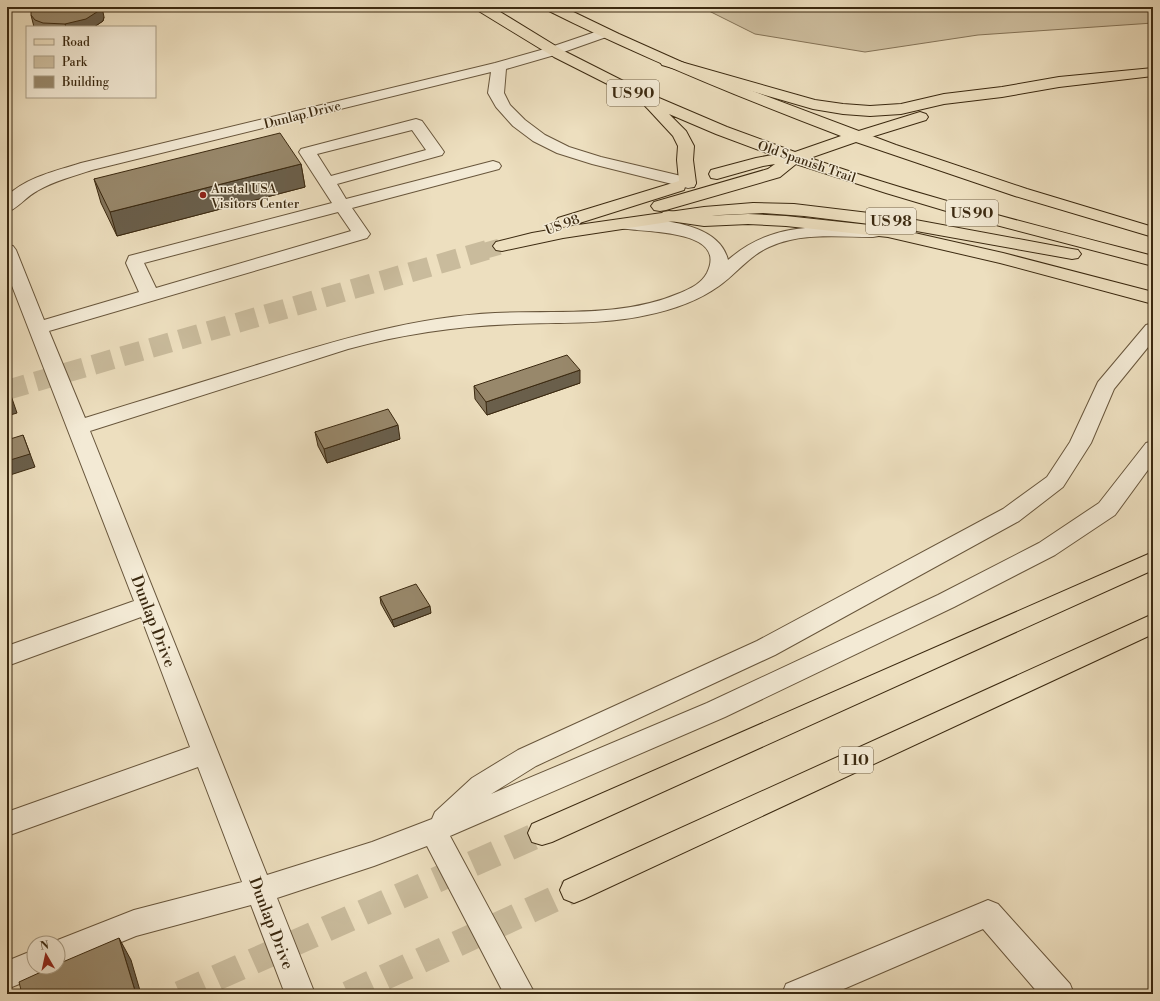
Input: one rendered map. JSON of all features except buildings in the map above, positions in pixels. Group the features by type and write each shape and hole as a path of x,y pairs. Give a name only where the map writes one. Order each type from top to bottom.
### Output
{"main road":[{"name":"Old Spanish Trail","path":"482,7 553,51 591,72 693,120 794,158 876,184 1013,224 1153,261"},
{"name":"US 90","path":"552,7 604,34 667,62 855,137 908,156 1076,210 1153,232"},
{"path":"667,62 801,101 849,110 890,110 944,99 1002,92 1066,81 1153,72"},
{"path":"855,137 1002,92"},
{"path":"646,99 680,134 686,146 685,160 688,183"},
{"name":"US 98","path":"521,241 558,224 688,183 762,161 794,158 855,137"},
{"path":"574,231 774,173 794,158"},
{"name":"US 98","path":"502,246 574,231 711,210 754,208 786,209 854,216 909,224 1153,268"},
{"path":"669,216 704,221 748,219 786,221 888,232 1003,258 1153,298"},
{"path":"542,833 1153,560"},
{"name":"I 10","path":"574,890 1153,623"}],"street":[{"name":"Dunlap Drive","path":"7,207 10,202 28,189 52,177 87,166 499,66 553,51 604,34"},
{"path":"499,66 496,93 509,112 539,138 563,150 598,161 632,168 688,183"},
{"path":"38,328 361,234 326,182 307,152 416,124 436,152 326,182"},
{"path":"150,295 134,263 135,260 139,258 493,166"},
{"path":"627,224 648,224 682,231 694,234 708,242 717,252 719,262 711,282"},
{"path":"78,427 336,347 384,334 456,322 510,318 596,316 638,311 668,304 690,295 711,282 753,249 780,237 803,233 888,232"},
{"name":"Dunlap Drive","path":"7,250 78,427 300,994"},
{"path":"433,831 481,786 527,758 766,648 1011,515 1055,482 1080,443 1105,387 1153,328"},
{"path":"66,951 134,923 260,890 374,854 433,831 716,710 946,601 1047,549 1108,509 1153,448"},
{"path":"7,656 148,605"},
{"path":"7,824 206,753"},
{"path":"433,831 520,994"},
{"path":"797,994 988,913 1059,994"},
{"path":"7,975 26,967"}],"green space":[{"path":"701,7 1153,7 1153,23 978,35 865,52 755,34"}],"tunnel":[{"path":"484,251 502,246"},
{"path":"7,390 487,250"},
{"path":"180,994 542,833"},
{"path":"348,994 574,890"}],"place":[{"name":"Austal USA Visitors Center","path":"203,195"}]}
